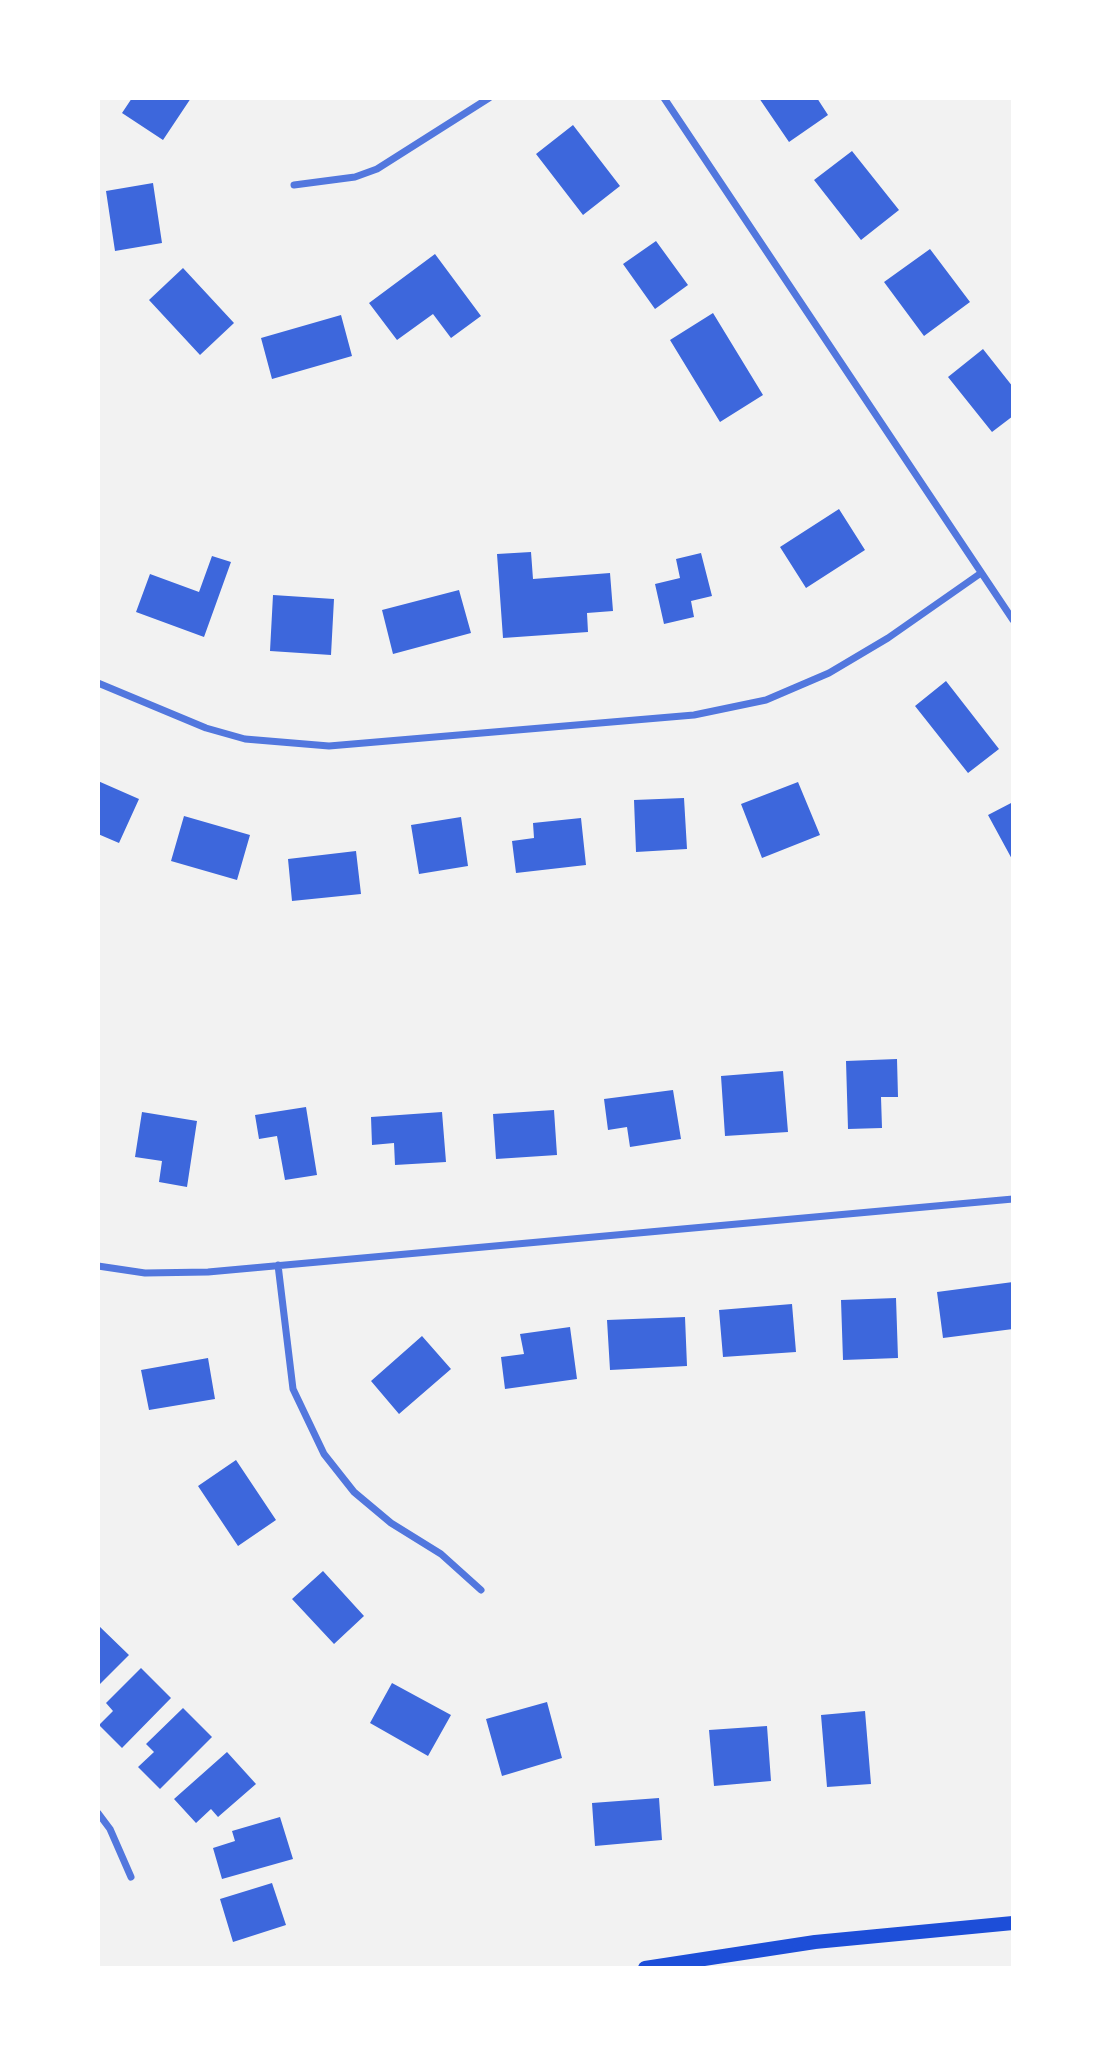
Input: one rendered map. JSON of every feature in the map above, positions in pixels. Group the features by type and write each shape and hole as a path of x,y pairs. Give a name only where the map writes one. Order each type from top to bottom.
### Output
{"main road":[{"path":"645,1968 815,1942 1013,1923"}],"street":[{"path":"294,185 355,177 377,169 489,98"},
{"path":"664,98 1013,620"},
{"path":"98,683 219,731 264,742 307,745 384,742 694,715 766,700 829,673 888,639 981,573"},
{"path":"98,1266 145,1273 183,1273 1013,1199"},
{"path":"278,1265 293,1389 324,1454 354,1492 391,1523 441,1554 481,1590"},
{"path":"98,1813 110,1829 131,1877"}],"building":[{"path":"132,98 191,98 163,140 122,113"},
{"path":"759,98 817,98 828,115 789,142"},
{"path":"573,125 620,186 583,215 536,154"},
{"path":"852,151 899,210 861,240 814,180"},
{"path":"153,183 162,243 115,251 106,191"},
{"path":"656,241 688,285 655,309 623,264"},
{"path":"930,249 970,302 924,336 884,282"},
{"path":"435,254 481,316 451,338 433,314 397,340 369,303"},
{"path":"183,268 234,323 200,355 149,300"},
{"path":"713,313 763,395 720,422 670,340"},
{"path":"341,315 352,356 272,379 261,338"},
{"path":"983,349 1013,387 1013,416 992,432 948,377"},
{"path":"839,509 865,550 806,588 780,547"},
{"path":"531,552 533,579 610,573 613,611 587,613 588,632 503,638 497,554"},
{"path":"701,553 712,596 691,601 694,617 664,624 655,584 680,578 676,559"},
{"path":"212,556 231,562 204,637 136,612 150,574 199,592"},
{"path":"459,590 471,633 393,654 382,610"},
{"path":"273,595 334,599 331,655 270,651"},
{"path":"946,681 999,749 968,773 915,706"},
{"path":"98,781 139,799 119,843 98,834"},
{"path":"798,782 820,835 762,858 741,804"},
{"path":"684,798 687,849 636,852 634,800"},
{"path":"1013,802 1013,861 988,815"},
{"path":"184,816 250,835 237,880 171,861"},
{"path":"461,817 468,866 419,874 411,825"},
{"path":"581,818 586,865 516,873 512,841 534,838 533,823"},
{"path":"356,851 361,894 292,901 288,859"},
{"path":"897,1059 898,1097 881,1097 882,1128 848,1129 846,1061"},
{"path":"783,1071 788,1132 725,1136 721,1076"},
{"path":"673,1090 681,1139 630,1147 627,1127 608,1130 604,1099"},
{"path":"306,1107 317,1175 285,1180 277,1136 259,1139 255,1115"},
{"path":"554,1110 557,1155 496,1159 493,1114"},
{"path":"142,1112 197,1121 187,1187 159,1182 162,1161 135,1157"},
{"path":"442,1112 446,1162 395,1165 394,1143 372,1145 371,1117"},
{"path":"1013,1282 1013,1329 943,1338 937,1292"},
{"path":"896,1298 898,1358 843,1360 841,1300"},
{"path":"792,1304 796,1352 723,1357 719,1310"},
{"path":"685,1317 687,1366 610,1370 607,1320"},
{"path":"570,1327 577,1379 505,1389 501,1357 524,1354 520,1334"},
{"path":"422,1336 451,1369 399,1414 371,1381"},
{"path":"208,1358 215,1399 149,1410 141,1370"},
{"path":"236,1460 276,1520 238,1546 198,1486"},
{"path":"323,1571 364,1616 334,1644 292,1599"},
{"path":"98,1627 129,1655 98,1686"},
{"path":"141,1668 171,1698 122,1748 99,1725 113,1711 106,1703"},
{"path":"392,1683 451,1715 428,1756 370,1723"},
{"path":"547,1702 562,1758 502,1776 486,1719"},
{"path":"183,1708 212,1737 160,1789 138,1767 154,1752 146,1744"},
{"path":"865,1711 871,1784 827,1787 821,1715"},
{"path":"767,1726 771,1781 714,1786 709,1730"},
{"path":"227,1752 256,1784 218,1817 211,1809 196,1823 174,1799"},
{"path":"659,1798 662,1840 595,1846 592,1803"},
{"path":"280,1817 293,1859 222,1879 213,1848 235,1841 232,1831"},
{"path":"272,1883 286,1925 233,1942 220,1899"}]}
